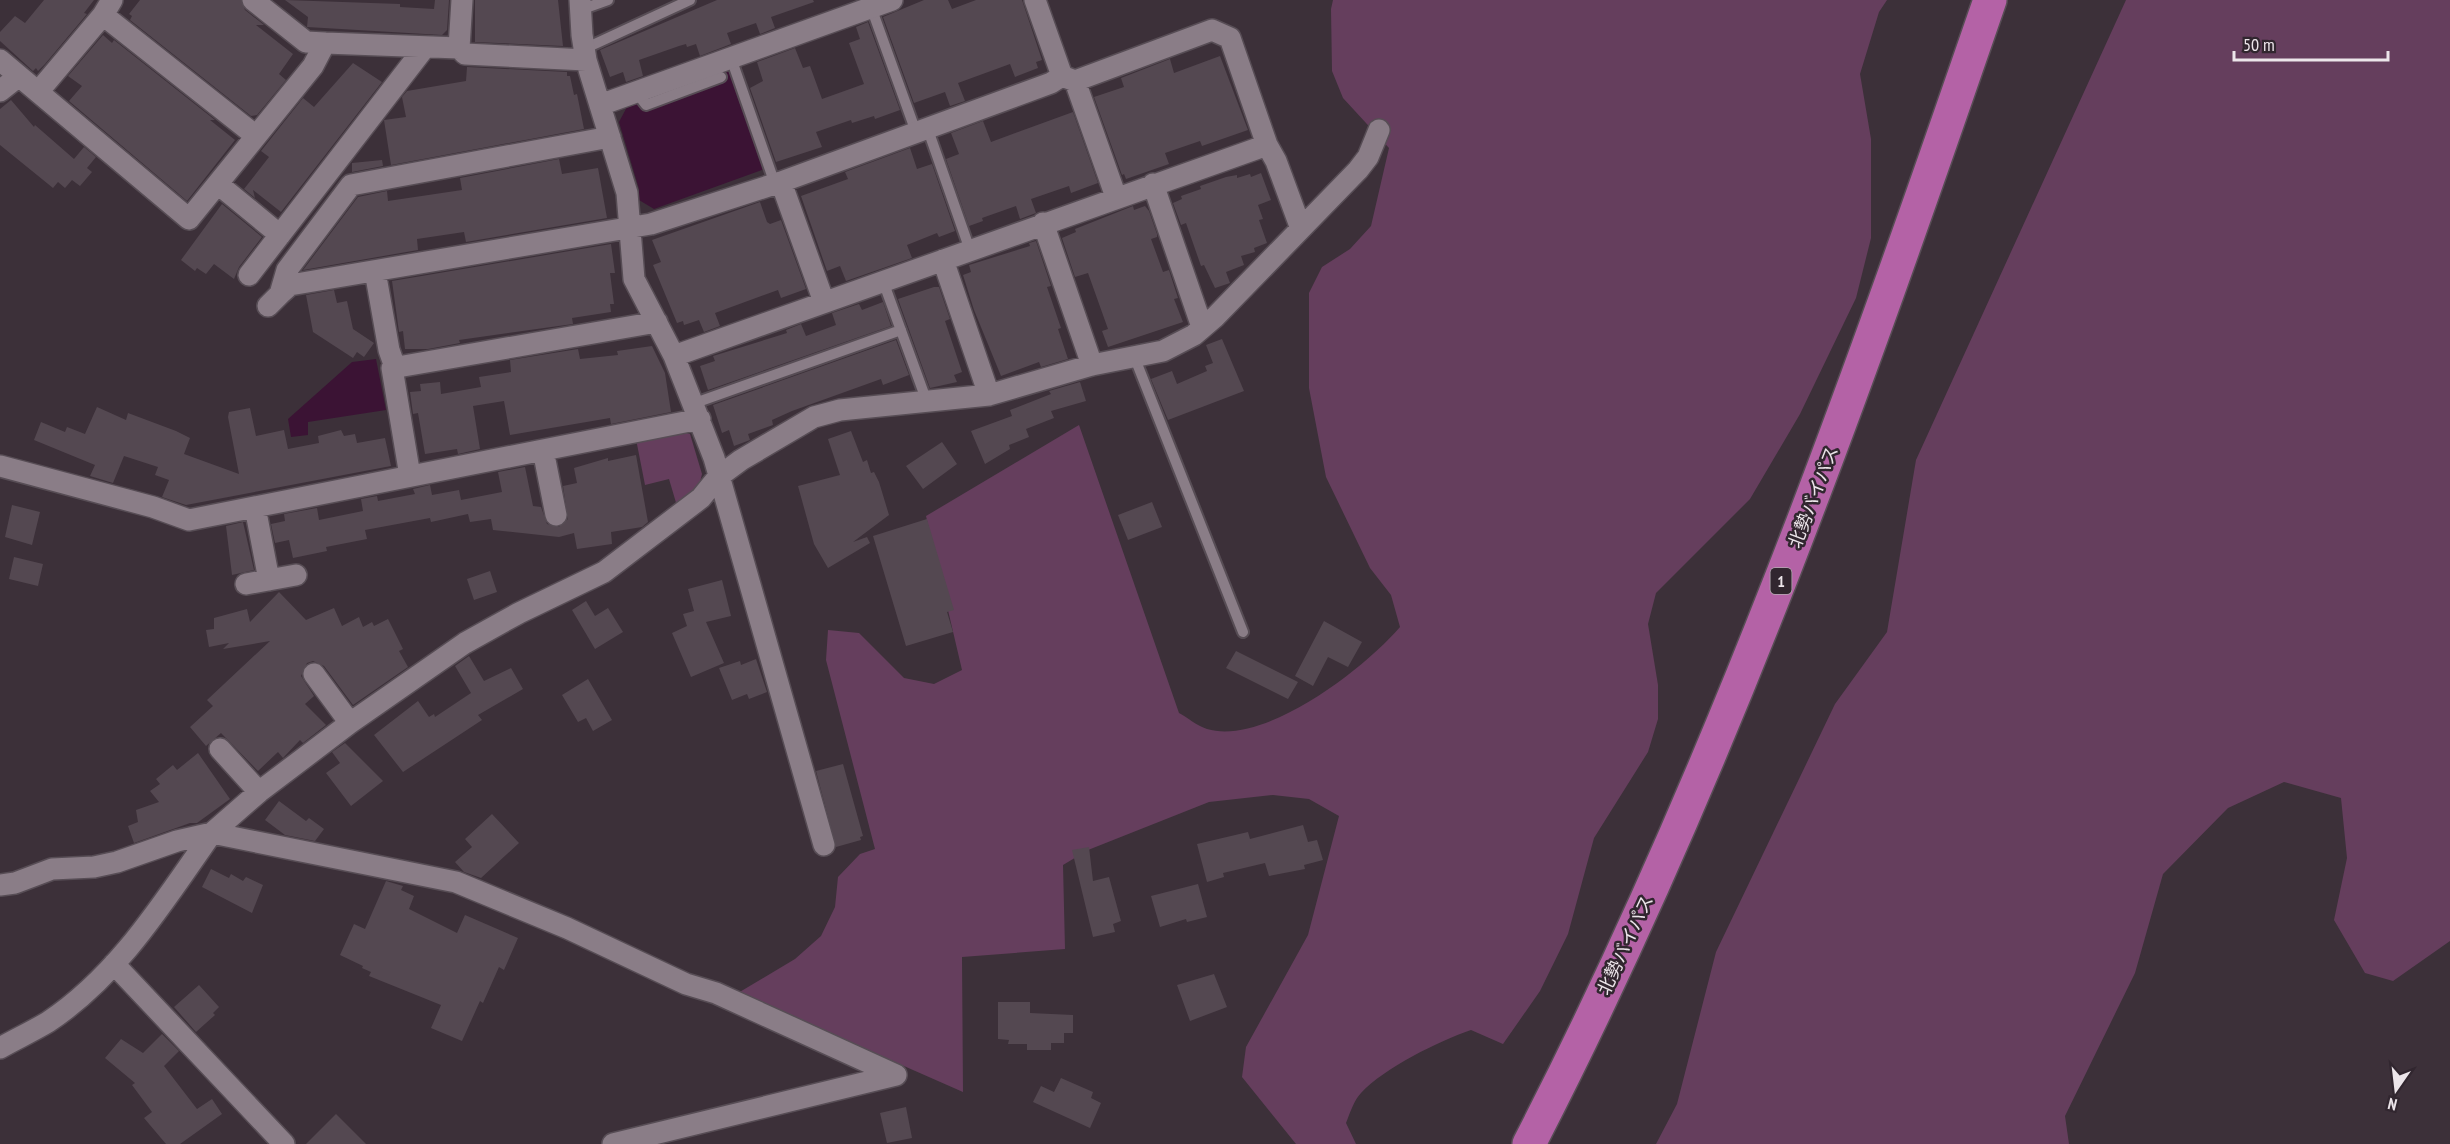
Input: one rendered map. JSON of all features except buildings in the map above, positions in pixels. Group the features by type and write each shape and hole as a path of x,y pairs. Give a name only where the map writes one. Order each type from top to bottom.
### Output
{"highway":[{"name":"北勢バイパス","path":"1529,1144 1632,930 1704,773 1779,586 1854,387 1990,0"}],"street":[{"path":"253,0 306,42 459,48 465,54 585,54"},
{"path":"459,48 462,0"},
{"path":"600,105 891,0"},
{"path":"1035,0 1116,197"},
{"path":"580,5 585,54 627,193 634,279 674,356 697,411 824,845"},
{"path":"38,92 107,8 256,136"},
{"path":"610,137 351,185 287,270 274,300 290,285 651,224 778,183 1051,83 1212,30 1230,38 1267,145 1276,161 1300,226"},
{"path":"0,60 189,219 313,66 325,43"},
{"path":"249,275 425,47"},
{"path":"0,91 19,76"},
{"path":"0,1048 48,1022 95,984 144,929 212,833 259,792 350,723 465,643 621,561 701,498 718,477 775,438 814,417 840,410 989,395 1092,365 1162,351 1202,327 1358,170 1368,157 1379,130"},
{"path":"674,356 1267,145"},
{"path":"218,183 280,236"},
{"path":"778,183 824,302"},
{"path":"1153,184 1202,327"},
{"path":"1043,223 1092,365"},
{"path":"943,260 989,395"},
{"path":"375,271 389,350 395,367"},
{"path":"410,476 392,368 657,322"},
{"path":"0,466 153,507 189,520 543,450 697,411"},
{"path":"543,450 556,515"},
{"path":"255,507 269,580"},
{"path":"246,584 296,575"},
{"path":"314,674 350,723"},
{"path":"220,749 259,792"},
{"path":"0,885 15,883 52,869 94,867 117,862 177,841 212,833 456,882 567,928 686,984 716,993 896,1075 613,1144"},
{"path":"114,964 284,1144"}],"lane":[{"path":"580,5 608,0"},
{"path":"585,54 690,0"},
{"path":"871,7 970,250"},
{"path":"731,58 778,183"},
{"path":"636,92 646,105 721,77"},
{"path":"884,281 927,402"},
{"path":"697,411 901,330"},
{"path":"1134,356 1243,632"}],"shaded area":[{"path":"1333,0 1887,0 1879,12 1860,74 1871,139 1871,238 1856,298 1800,414 1750,499 1656,593 1648,624 1658,685 1658,719 1648,752 1594,838 1568,934 1540,991 1503,1044 1471,1030 1413,1056 1383,1074 1361,1093 1352,1107 1346,1123 1356,1144 1296,1144 1242,1077 1246,1047 1308,935 1339,816 1309,799 1273,795 1209,802 1088,850 1063,865 1065,949 962,957 963,1092 738,993 795,959 821,936 835,907 838,877 860,854 875,849 826,660 828,630 859,633 904,678 934,684 962,670 926,516 1079,425 1179,713 1196,724 1207,729 1231,731 1257,726 1284,715 1339,682 1363,663 1400,627 1391,595 1370,568 1326,477 1309,388 1309,293 1322,267 1350,249 1371,226 1389,148 1343,98 1332,71 1331,9"},
{"path":"2126,0 2450,0 2450,941 2393,981 2365,973 2334,920 2347,858 2341,798 2284,782 2228,808 2163,874 2135,973 2065,1116 2069,1144 1656,1144 1677,1104 1716,952 1835,704 1887,632 1916,460"},
{"path":"730,67 765,169 654,209 639,200 639,189 619,122 628,105 638,101 647,111 722,82 719,71"},
{"path":"376,359 386,410 308,422 308,435 291,437 288,419 352,362"},
{"path":"679,431 690,434 702,474 698,490 677,506 669,479 645,485 636,439"}]}
